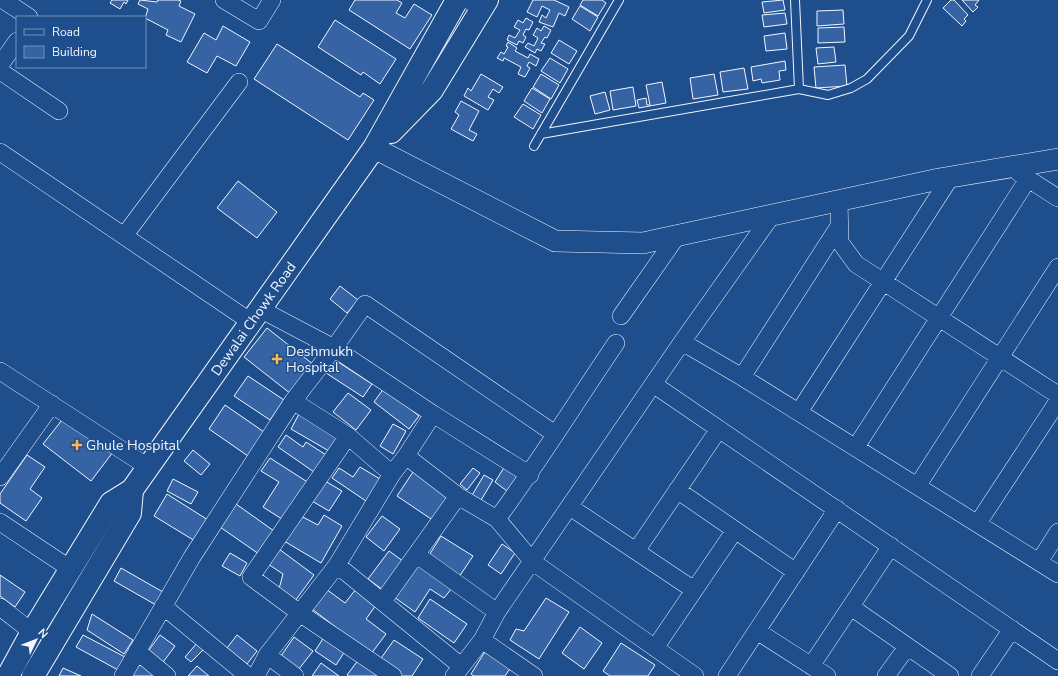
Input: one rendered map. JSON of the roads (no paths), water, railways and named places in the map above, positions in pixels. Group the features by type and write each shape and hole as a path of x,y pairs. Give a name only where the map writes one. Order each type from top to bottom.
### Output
{"main road":[{"name":"Dewalai Chowk Road","path":"8,676 32,632 72,570 111,503 132,490 374,148 457,0"},
{"name":"Dewalai Chowk Road","path":"374,148 432,90 479,3"},
{"path":"33,676 130,513 132,490"}],"street":[{"path":"3,0 27,16"},
{"path":"224,0 259,21 272,0"},
{"path":"0,65 16,42"},
{"path":"0,71 59,111"},
{"path":"124,236 239,82"},
{"path":"374,148 555,241 643,243 950,178 1058,159"},
{"path":"0,152 124,236 256,316 334,348 530,475"},
{"path":"1010,167 1058,198"},
{"path":"799,412 950,178"},
{"path":"856,447 1028,179"},
{"path":"839,201 840,242 856,264 1058,395"},
{"path":"337,565 383,601 457,671 482,640 497,612 533,562 682,342 772,215"},
{"path":"742,377 839,226"},
{"path":"621,316 677,236"},
{"path":"918,486 999,357 1058,267"},
{"path":"123,676 192,557 293,401 334,348 365,304 555,434"},
{"path":"682,342 856,447 1058,574"},
{"path":"497,519 530,475 555,434 616,343"},
{"path":"0,371 148,468"},
{"path":"653,384 1012,629 1056,655"},
{"path":"293,401 348,436 392,474"},
{"path":"978,523 1058,401"},
{"path":"0,477 6,458 52,404"},
{"path":"256,676 267,655 337,565 392,474 434,414"},
{"path":"636,551 719,429"},
{"path":"348,436 251,577 300,614 393,676"},
{"path":"406,456 458,496 497,519 533,562 695,676"},
{"path":"678,490 796,572"},
{"path":"383,601 458,496"},
{"path":"570,507 694,590"},
{"path":"728,676 837,509"},
{"path":"0,522 72,570"},
{"path":"655,648 735,530"},
{"path":"1039,562 1058,532"},
{"path":"811,666 891,546"},
{"path":"417,555 497,612"},
{"path":"163,606 248,676"},
{"path":"0,607 32,632"},
{"path":"851,607 950,676"},
{"path":"980,676 1012,629"},
{"path":"757,631 827,676"},
{"path":"482,640 534,676"},
{"path":"886,676 907,647"},
{"path":"137,651 167,676"},
{"path":"267,655 295,676"}],"lane":[{"path":"534,146 619,0"},
{"path":"795,0 799,89"},
{"path":"541,134 799,89 828,95 851,88 867,79 909,36 927,0"}],"place":[{"name":"Deshmukh Hospital","path":"277,359"},
{"name":"Ghule Hospital","path":"77,445"}]}
